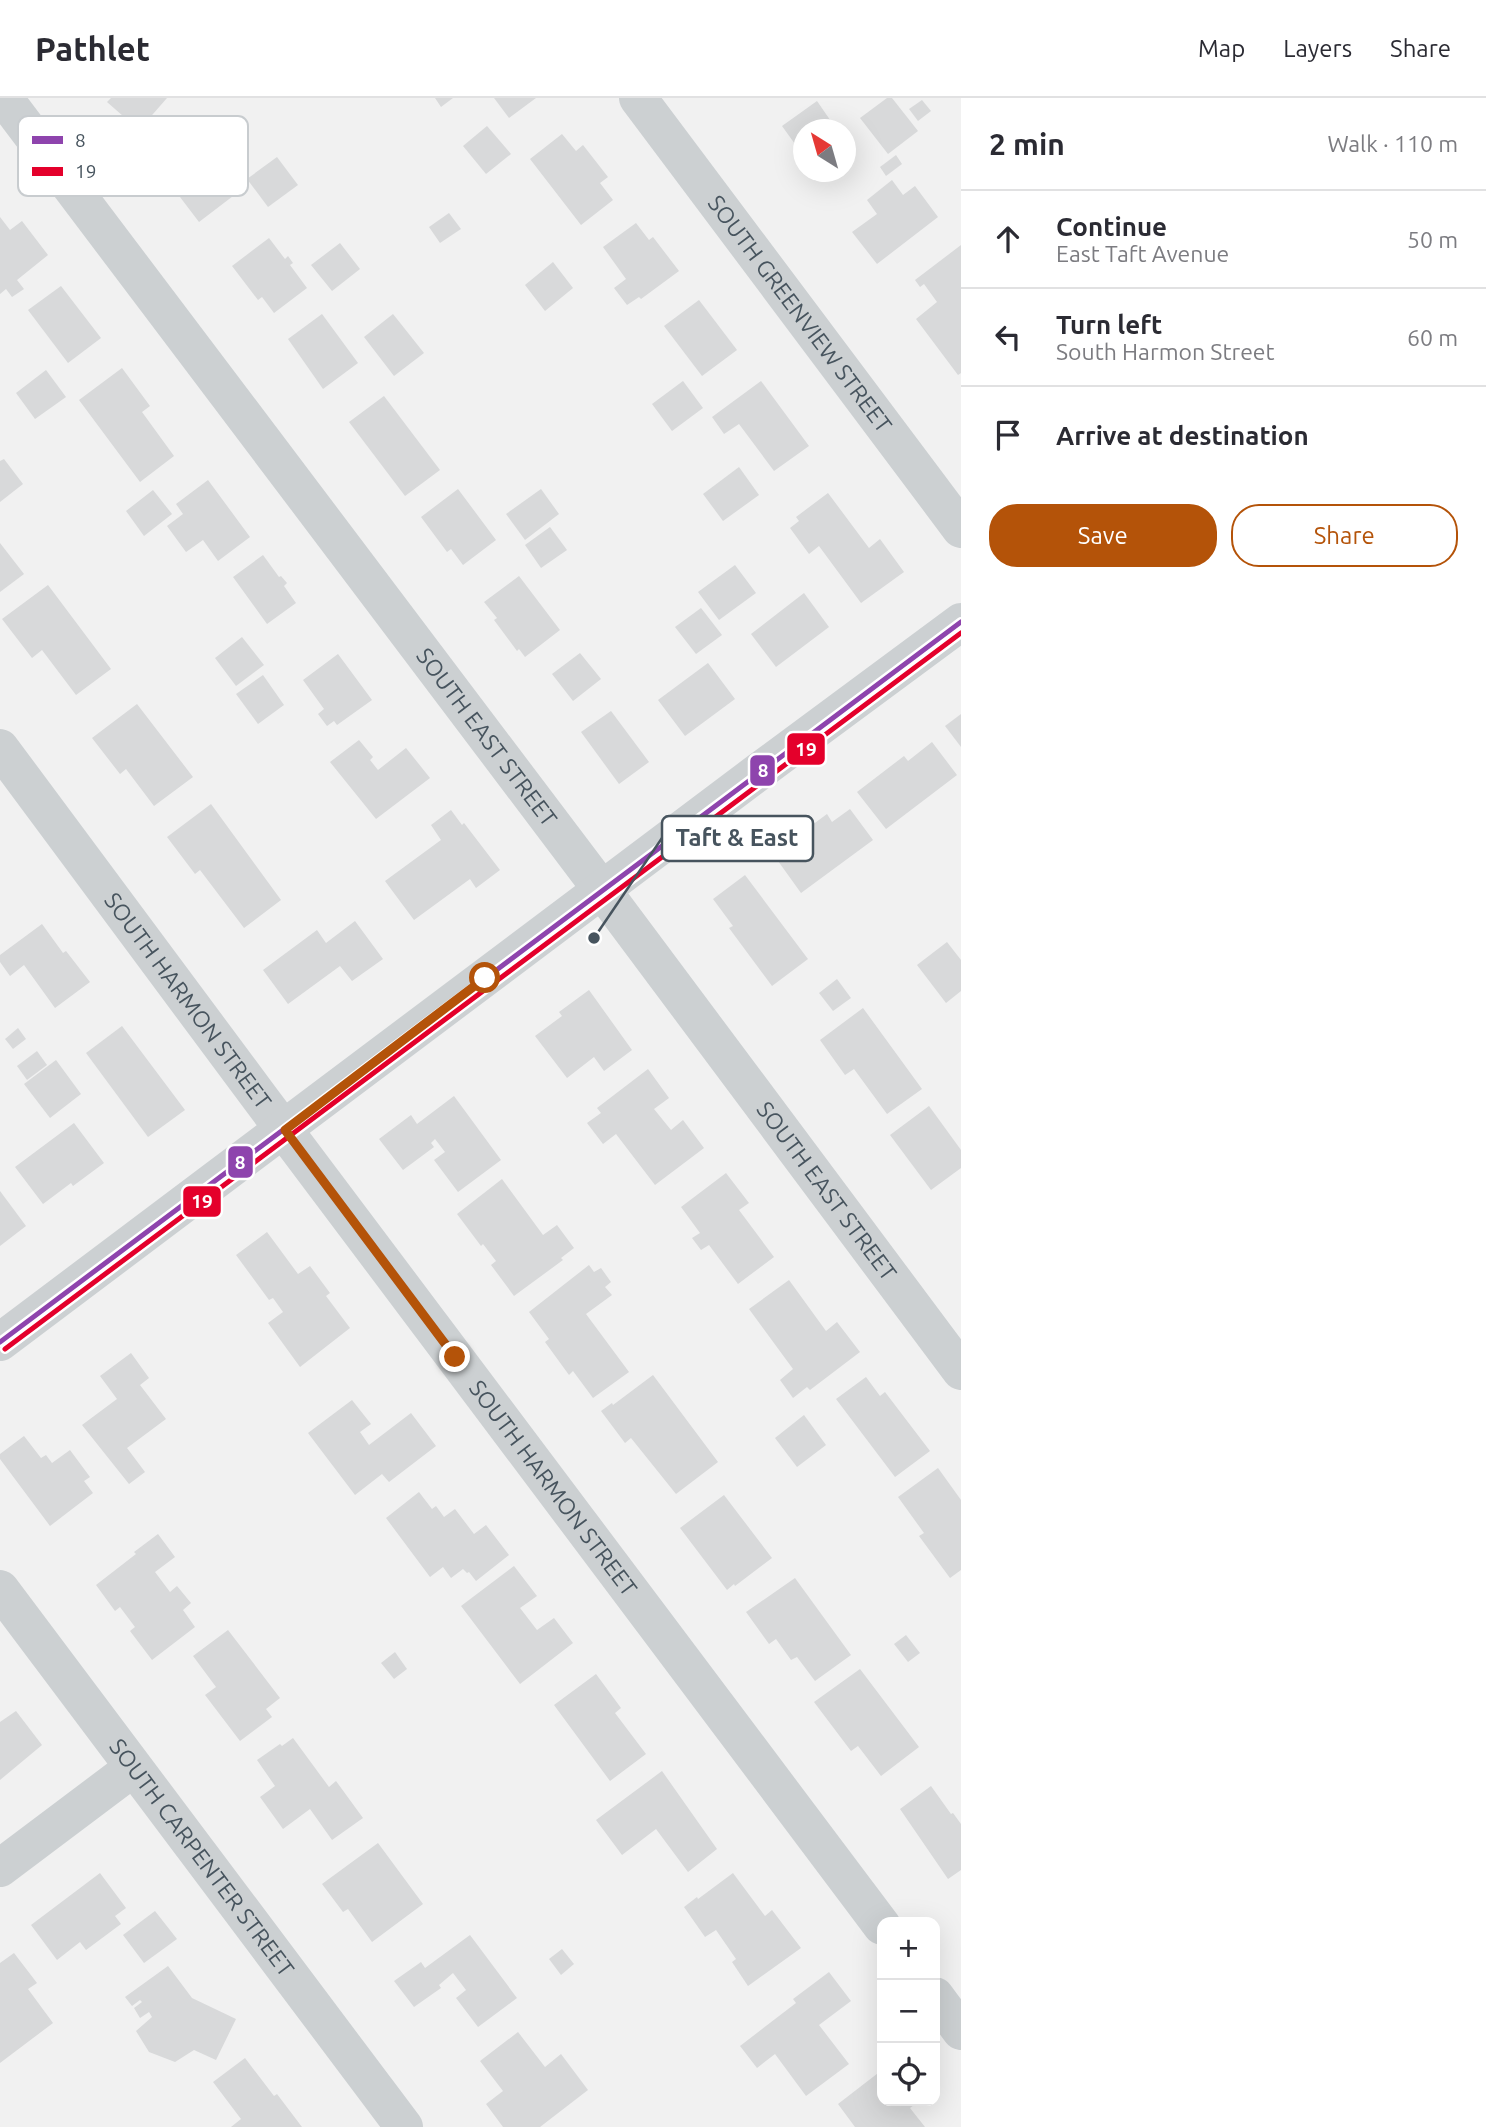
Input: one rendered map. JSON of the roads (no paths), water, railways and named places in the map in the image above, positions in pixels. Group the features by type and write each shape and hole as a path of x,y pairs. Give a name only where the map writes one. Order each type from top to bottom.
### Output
{"street":[{"name":"SOUTH GREENVIEW STREET","path":"638,98 961,529"},
{"name":"SOUTH EAST STREET","path":"76,196 602,890 961,1371"},
{"path":"0,1342 961,622"},
{"name":"SOUTH HARMON STREET","path":"0,748 877,1919"},
{"name":"SOUTH CARPENTER STREET","path":"0,1589 404,2127"},
{"path":"0,1868 133,1768"},
{"path":"940,2003 961,2031"}],"place":[{"name":"Taft & East","path":"594,938"}]}
